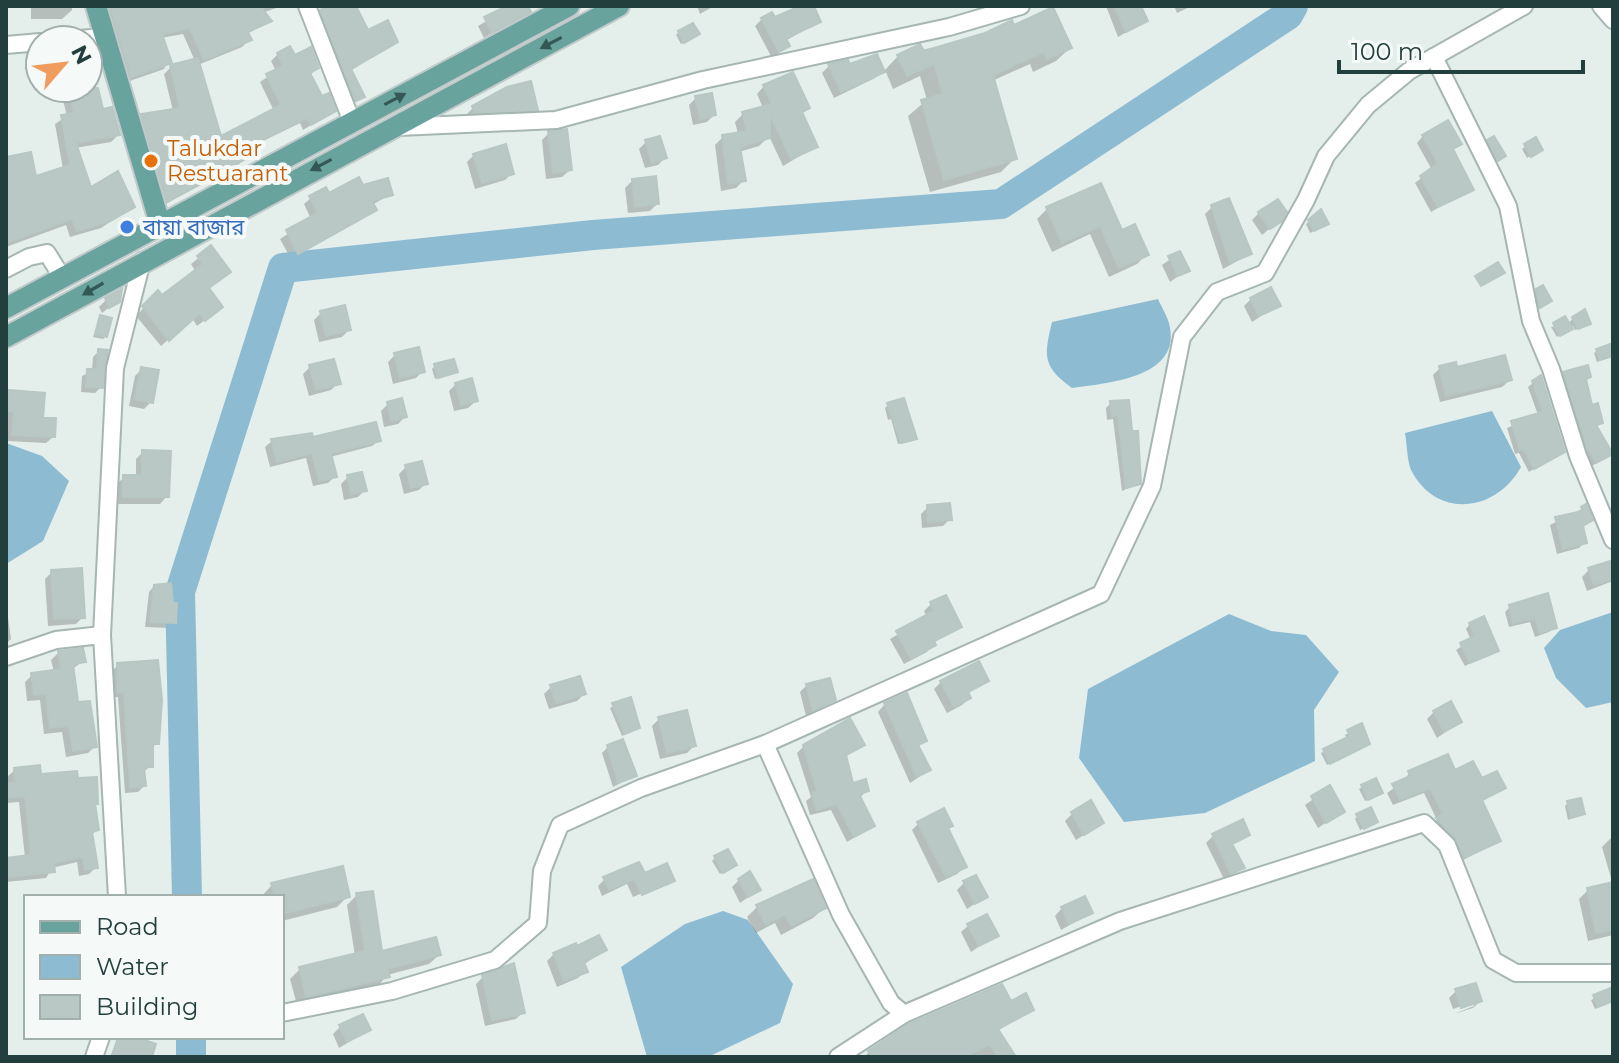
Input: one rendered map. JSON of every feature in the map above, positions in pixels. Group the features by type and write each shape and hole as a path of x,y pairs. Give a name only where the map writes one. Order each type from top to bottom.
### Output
{"main road":[{"path":"6,308 569,6"},
{"path":"6,337 619,6"},
{"path":"104,40 160,224"},
{"path":"435,77 446,99"}],"street":[{"path":"307,6 352,122"},
{"path":"393,127 556,120 703,80 949,27 1021,6"},
{"path":"284,1013 392,991 495,960 538,923 542,871 560,825 641,788 765,744 1101,594 1152,486 1182,337 1217,292 1265,273 1306,200 1326,156 1368,105 1409,71 1524,6"},
{"path":"1601,6 1613,20"},
{"path":"1434,57 1508,206 1531,321 1551,369 1578,456 1613,540"},
{"path":"6,269 29,257 47,253 62,277"},
{"path":"117,895 102,635 115,368 142,261"},
{"path":"6,657 56,640 102,635"},
{"path":"765,744 841,915 891,1003 904,1014"},
{"path":"848,1054 904,1014 1120,921 1424,823 1447,845 1493,960 1516,973 1613,973"}],"water":[{"path":"1158,299 1167,317 1170,345 1163,358 1152,368 1121,380 1072,388 1050,366 1047,352 1052,322"},
{"path":"1492,411 1521,467 1510,482 1482,501 1451,503 1436,497 1422,486 1411,470 1405,433"},
{"path":"6,443 42,456 69,481 43,541 6,564"},
{"path":"1613,612 1613,702 1586,708 1556,678 1544,648 1560,630"},
{"path":"1229,614 1271,631 1306,635 1339,672 1314,710 1315,761 1205,813 1124,822 1079,758 1088,689"},
{"path":"723,911 748,920 793,984 780,1023 708,1057 647,1057 621,967 685,924"}],"building":[{"path":"110,6 260,6 272,21 248,32 252,40 204,60 190,28 162,34 172,63 131,77"},
{"path":"329,6 356,6 368,30 388,20 398,42 351,69 365,97 356,101 320,10"},
{"path":"507,6 528,6 531,12 492,33 484,17"},
{"path":"800,6 814,6 821,22 786,38 790,46 779,52 761,18 772,12 775,17"},
{"path":"1114,6 1141,6 1148,21 1126,32"},
{"path":"1053,7 1072,48 1047,59 1044,52 993,75 1017,159 944,180 921,100 943,94 934,64 907,76 897,55 920,44 924,51 985,33 1012,20 1014,25"},
{"path":"693,23 700,34 684,43 678,31"},
{"path":"290,46 295,55 311,47 319,68 310,73 322,96 329,93 336,111 311,125 307,118 260,140 262,143 244,152 247,158 167,202 141,114 180,108 170,65 198,58 221,136 281,105 266,74 283,66 277,53"},
{"path":"877,54 885,72 841,92 828,64 848,60 850,64"},
{"path":"793,72 810,108 802,112 818,147 791,159 770,114 770,138 740,147 746,181 728,184 722,135 747,131 742,112 772,104 763,85"},
{"path":"531,81 538,110 474,113 472,106 507,87"},
{"path":"712,93 716,115 700,119 695,96"},
{"path":"72,104 102,104 103,109 112,107 120,135 76,143 91,187 118,171 135,207 110,221 77,231 72,219 6,243 6,157 31,152 36,176 70,165 61,115 74,113"},
{"path":"1448,120 1462,144 1453,149 1474,190 1438,207 1420,176 1438,163 1422,135"},
{"path":"567,129 572,170 553,173 548,131"},
{"path":"660,136 667,158 652,163 645,140"},
{"path":"1494,136 1506,156 1498,161 1487,140"},
{"path":"1536,137 1543,150 1531,157 1524,144"},
{"path":"506,144 514,174 482,183 473,154"},
{"path":"656,176 659,204 635,207 632,179"},
{"path":"359,177 363,185 388,178 393,195 372,201 377,210 298,254 286,230 318,213 309,196 326,187 329,193"},
{"path":"1101,183 1122,230 1135,224 1149,255 1119,268 1100,226 1062,243 1046,207"},
{"path":"1229,198 1252,254 1230,263 1211,205"},
{"path":"1278,199 1287,212 1281,222 1270,229 1258,212"},
{"path":"1321,209 1329,224 1314,231 1308,220"},
{"path":"211,245 231,272 209,288 223,307 205,321 200,313 169,341 142,306 158,290 162,295 203,264 197,256"},
{"path":"1180,251 1190,271 1178,276 1168,256"},
{"path":"1498,262 1505,273 1481,286 1475,276"},
{"path":"1543,285 1552,301 1540,308 1536,289"},
{"path":"1271,287 1281,306 1259,316 1250,298"},
{"path":"122,289 120,302 109,308 105,298"},
{"path":"345,305 351,330 326,336 320,311"},
{"path":"1585,309 1591,324 1578,329 1572,317"},
{"path":"100,315 112,318 107,337 95,334"},
{"path":"1565,316 1573,329 1560,336 1553,323"},
{"path":"1610,344 1613,356 1600,360 1596,349"},
{"path":"419,347 425,372 400,378 394,353"},
{"path":"98,349 108,350 103,388 86,387 87,369 97,369"},
{"path":"1505,355 1512,380 1446,396 1439,366 1456,362 1457,367"},
{"path":"334,359 341,384 316,390 309,365"},
{"path":"454,359 458,372 438,378 434,364"},
{"path":"1588,365 1591,377 1586,379 1592,405 1598,403 1603,423 1596,425 1613,454 1596,463 1587,447 1563,372"},
{"path":"141,367 159,370 153,403 135,399"},
{"path":"1541,375 1565,452 1534,469 1524,449 1520,450 1511,421 1543,412 1532,381"},
{"path":"472,378 478,401 461,405 455,383"},
{"path":"9,390 45,393 43,418 56,418 55,437 12,435 14,411 8,411"},
{"path":"402,398 407,417 391,421 387,402"},
{"path":"904,398 917,439 901,443 887,403"},
{"path":"1129,400 1132,431 1138,431 1141,484 1126,488 1118,415 1112,416 1110,401"},
{"path":"376,422 381,441 331,453 337,477 319,481 312,453 277,462 271,439 312,433 313,437"},
{"path":"142,450 171,451 169,497 123,497 123,475 142,475"},
{"path":"422,461 428,484 411,488 405,465"},
{"path":"362,472 367,491 351,494 347,475"},
{"path":"950,503 952,520 928,522 927,505"},
{"path":"1586,504 1593,520 1583,526 1587,543 1563,549 1555,517 1583,511 1581,507"},
{"path":"1613,560 1613,579 1594,585 1588,568"},
{"path":"82,568 85,618 54,619 51,570"},
{"path":"171,583 173,603 177,603 176,623 150,622 154,585"},
{"path":"1548,593 1557,628 1540,633 1535,618 1513,623 1509,605"},
{"path":"946,595 962,627 934,641 936,645 911,659 896,631 934,611 930,602"},
{"path":"1484,616 1499,651 1470,663 1460,643 1475,636 1469,623"},
{"path":"83,648 86,662 73,664 78,702 90,701 97,747 73,751 69,726 50,728 46,694 34,695 31,673 61,669 58,651"},
{"path":"158,660 162,700 159,744 153,744 153,767 144,767 146,786 130,788 124,692 118,692 117,663"},
{"path":"979,661 989,681 968,692 971,698 954,707 940,681"},
{"path":"580,676 586,694 556,703 550,685"},
{"path":"830,678 836,700 813,711 806,684"},
{"path":"907,693 927,741 918,745 931,770 917,777 884,703"},
{"path":"631,697 640,728 625,734 612,703"},
{"path":"1451,701 1462,722 1444,732 1433,711"},
{"path":"687,710 696,746 667,753 658,717"},
{"path":"850,718 865,745 846,755 853,783 866,779 869,791 859,794 875,826 854,837 837,804 816,810 812,793 817,791 803,745"},
{"path":"1362,723 1370,744 1330,764 1323,749 1350,736 1347,730"},
{"path":"623,739 637,776 618,783 607,745"},
{"path":"1448,754 1455,770 1473,761 1482,778 1497,771 1506,788 1482,800 1501,841 1464,858 1455,838 1436,818 1443,814 1430,788 1400,800 1392,784 1410,776 1408,771"},
{"path":"40,765 41,774 77,771 78,778 97,777 98,804 95,804 99,830 92,832 98,868 85,870 83,857 54,863 55,872 6,877 6,858 31,855 25,796 6,798 6,783 15,783 14,768"},
{"path":"1376,778 1383,793 1368,800 1361,785"},
{"path":"1330,785 1345,812 1326,823 1311,796"},
{"path":"1581,798 1585,814 1571,818 1567,801"},
{"path":"1091,800 1104,823 1084,835 1071,812"},
{"path":"1371,807 1378,822 1364,829 1356,814"},
{"path":"944,808 953,826 948,828 967,867 946,877 917,822"},
{"path":"1243,819 1250,835 1232,844 1245,868 1231,874 1212,834"},
{"path":"728,849 737,865 723,873 714,856"},
{"path":"639,862 645,873 667,863 675,881 642,895 634,879 609,890 603,877"},
{"path":"343,866 350,897 284,914 284,895 274,895 271,883"},
{"path":"750,871 761,890 748,897 738,879"},
{"path":"976,875 988,897 975,904 963,881"},
{"path":"813,879 826,908 791,926 785,914 766,925 756,905"},
{"path":"1613,882 1613,930 1596,933 1587,888"},
{"path":"373,891 382,951 436,937 441,955 387,969 390,977 306,997 299,967 365,951 356,893"},
{"path":"1085,896 1093,913 1069,924 1061,907"},
{"path":"987,914 999,936 979,946 967,924"},
{"path":"599,935 607,950 584,962 588,972 564,981 553,953"},
{"path":"514,963 525,1013 492,1020 482,975"},
{"path":"1476,983 1482,1001 1461,1008 1455,989"},
{"path":"1002,984 1011,1001 1026,993 1034,1010 998,1029 1016,1057 998,1057 990,1044 964,1057 872,1057 868,1051 909,1024"},
{"path":"1613,987 1613,1001 1598,1007 1593,995"},
{"path":"363,1014 371,1030 347,1042 339,1025"},
{"path":"117,1039 141,1039 156,1044 152,1057 112,1057"}],"waterway":[{"path":"187,895 180,592 283,268 593,235 1001,204 1288,15 1293,6"},
{"path":"191,1039 191,1057"}],"place":[{"name":"Talukdar Restuarant","path":"151,161"},
{"name":"বায়া বাজার","path":"127,227"}]}
